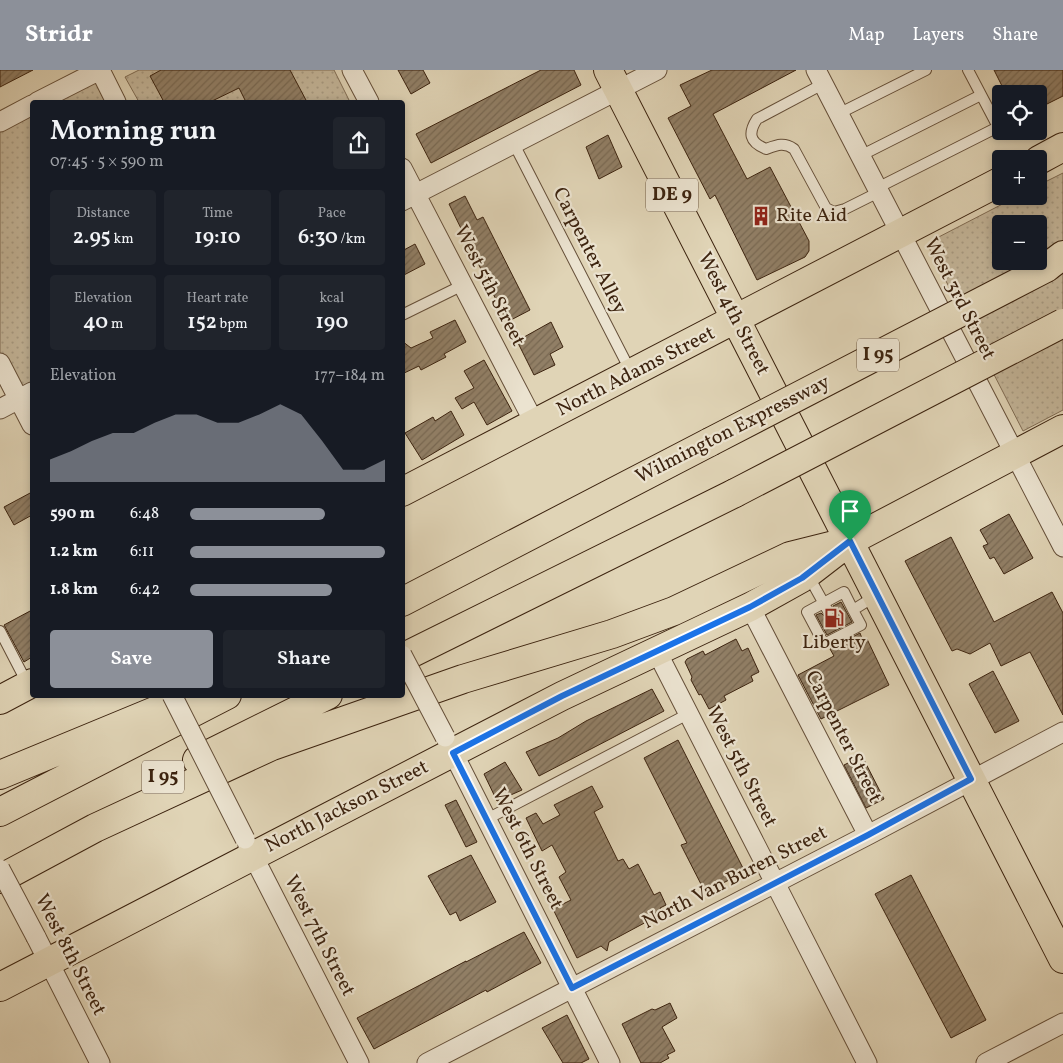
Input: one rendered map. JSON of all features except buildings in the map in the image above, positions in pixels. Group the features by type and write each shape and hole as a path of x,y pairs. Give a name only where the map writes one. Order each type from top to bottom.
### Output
{"main road":[{"name":"West 4th Street","path":"613,80 1063,959"},
{"path":"1047,156 1063,147"},
{"name":"North Adams Street","path":"405,490 992,186"},
{"name":"Wilmington Expressway","path":"405,600 1058,261"},
{"path":"405,656 735,493 1063,323"},
{"name":"North Jackson Street","path":"0,987 48,962 249,847 449,745 562,696 750,607 808,574 850,541 1063,429"},
{"path":"0,879 96,828 272,746 463,679 612,634 674,611 790,556 850,541"},
{"path":"405,595 451,576"},
{"path":"0,700 30,685"},
{"path":"0,775 185,698"},
{"name":"I 95","path":"0,812 221,698"},
{"name":"I 95","path":"0,861 322,698"}],"street":[{"path":"41,100 100,70 115,100"},
{"path":"352,70 368,100"},
{"path":"409,198 514,144 613,80 657,70"},
{"name":"West 3rd Street","path":"820,74 838,114 1063,547"},
{"path":"0,122 30,106"},
{"name":"West 5th Street","path":"405,181 409,198 463,285 535,424"},
{"path":"0,362 26,395 30,415"},
{"path":"0,409 26,395"},
{"name":"Carpenter Street","path":"750,607 868,835"},
{"name":"West 5th Street","path":"656,652 867,1063"},
{"name":"West 6th Street","path":"405,663 449,745 610,1063"},
{"name":"West 7th Street","path":"174,698 359,1063"},
{"name":"North Van Buren Street","path":"427,1063 1063,732"},
{"name":"West 8th Street","path":"0,869 100,1063"},
{"path":"986,1063 1063,1023"}],"lane":[{"path":"838,114 926,70"},
{"path":"820,74 757,118 751,128 751,137 757,145 766,149 778,144 788,144 794,149 826,208 834,212 845,209 998,127 968,70"},
{"path":"860,156 981,95"},
{"name":"Carpenter Alley","path":"514,144 632,374"},
{"path":"405,314 463,285"},
{"path":"808,574 826,607"},
{"path":"844,592 853,610 862,625 839,633 824,644 807,612 826,607 844,592"},
{"path":"853,610 878,595"},
{"path":"0,631 30,682"},
{"path":"486,819 688,714"}],"shaded area":[{"path":"100,70 115,100 41,100"},
{"path":"139,70 334,70 349,100 138,100 125,77"},
{"path":"30,106 30,393 19,399 0,362 0,122"},
{"path":"1063,173 1063,410 1023,431 928,246 931,241 1001,205 1047,205 1047,181"}],"place":[{"name":"Rite Aid","path":"761,216"},
{"name":"Liberty","path":"834,618"}],"route":[{"path":"850,541 971,779 868,835 572,988 453,753 562,696 750,607 802,578 850,541"}]}
